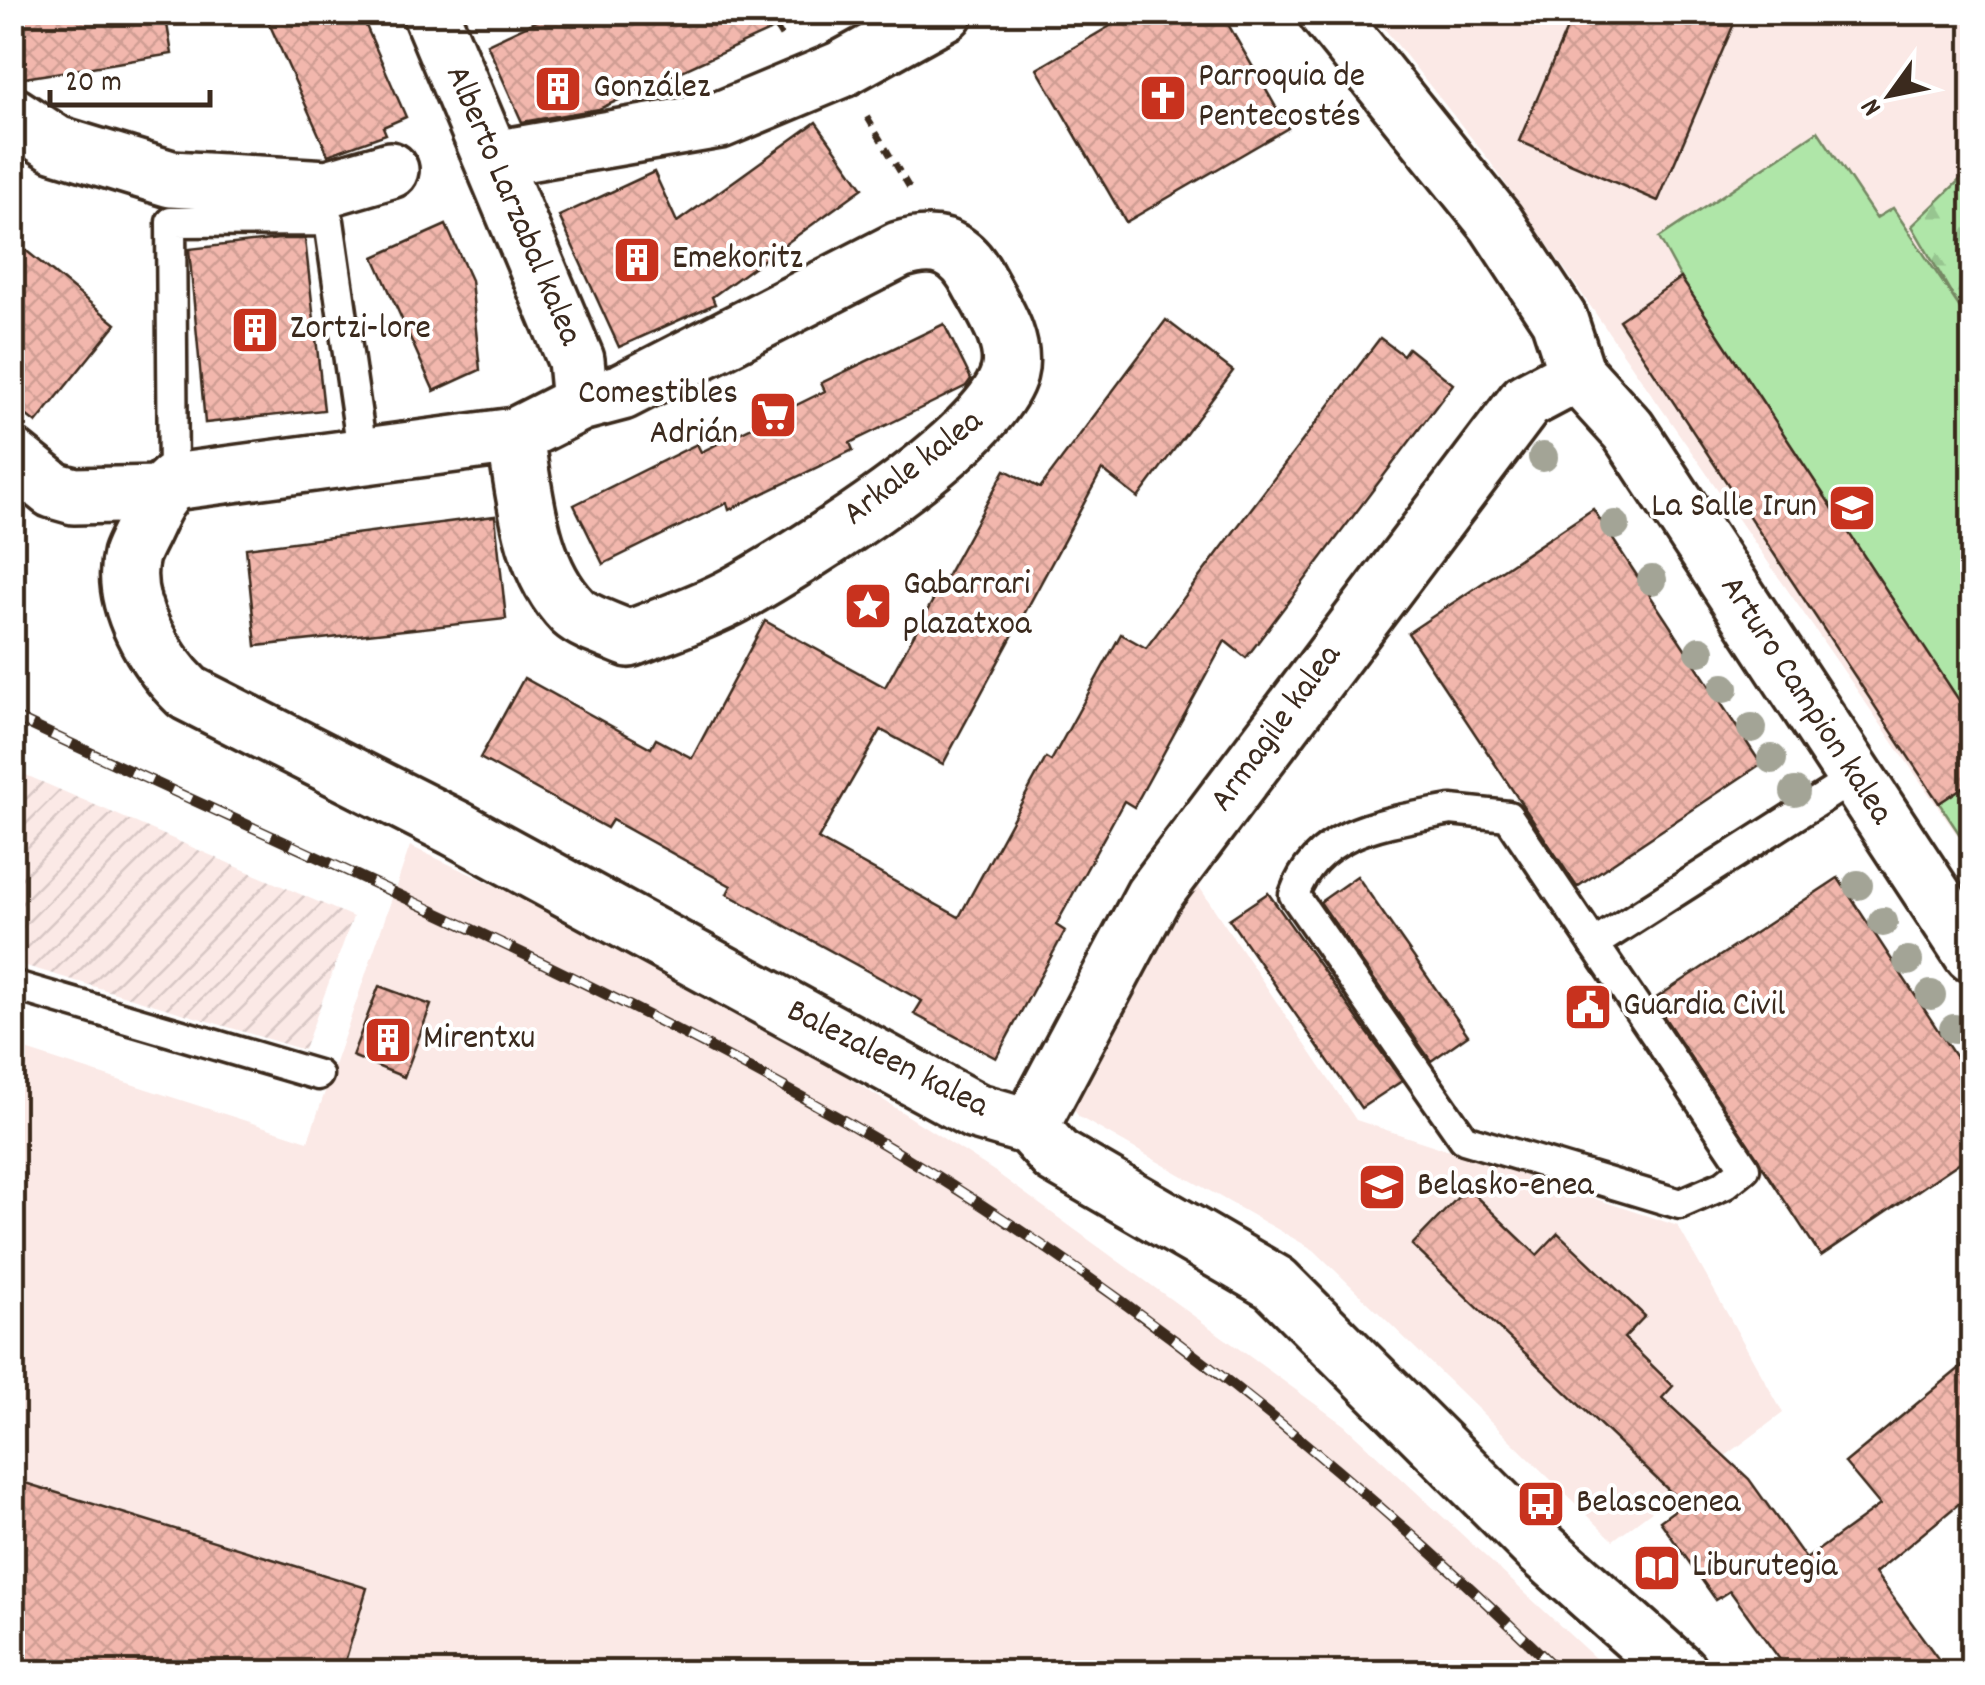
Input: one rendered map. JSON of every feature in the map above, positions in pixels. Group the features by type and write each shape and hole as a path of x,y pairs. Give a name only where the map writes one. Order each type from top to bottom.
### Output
{"street":[{"name":"Alberto Larzabal kalea","path":"430,12 576,360 580,403"},
{"path":"493,159 720,120 840,70 946,12"},
{"name":"Arturo Campion kalea","path":"1326,12 1496,224 1559,319 1576,374 1628,430 1972,954"},
{"path":"12,115 56,144 154,190 329,204 390,170"},
{"name":"Arkale kalea","path":"12,456 53,490 74,496 166,488 515,436 580,403 622,392 899,250 924,242 955,248 969,262 1012,352 1008,375 993,407 939,457 845,526 732,597 629,638 574,614 546,571 529,522 515,436"},
{"name":"Armagile kalea","path":"1030,1127 1153,896 1526,401 1576,374"},
{"name":"Balezaleen kalea","path":"166,488 131,557 132,590 144,633 169,675 188,693 455,828 975,1112 1030,1127 1056,1156 1274,1282 1542,1549 1679,1672"}],"lane":[{"path":"154,190 166,488"},
{"path":"329,204 362,458"},
{"path":"1594,944 1854,778"},
{"path":"1451,810 1508,816 1594,944 1745,1168 1724,1185 1680,1204 1464,1139 1294,894 1303,868 1354,830 1451,810"},
{"path":"12,985 318,1075"}],"path":[{"path":"885,149 904,180"}],"shaded area":[{"name":"La Salle Irun","path":"1372,13 1972,13 1972,856 1489,160"},
{"path":"12,769 353,917 304,1050 13,962"},
{"path":"410,846 693,978 994,1171 1344,1425 1610,1672 13,1672 13,1046 308,1141"},
{"name":"Belasko-enea","path":"1196,882 1356,1120 1678,1226 1783,1413 1613,1540 1314,1250 1079,1117 1071,1105"}],"green space":[{"path":"1818,131 1876,218 1893,208 1972,326 1972,720 1681,278 1659,238"},
{"path":"1972,168 1972,329 1912,226"},
{"path":"1972,781 1972,853 1939,803"}],"building":[{"path":"12,12 165,12 172,54 12,80"},
{"path":"264,12 360,12 406,117 383,127 386,134 328,155"},
{"path":"556,12 811,12 599,109 522,122 487,44"},
{"name":"Parroquia de Pentecostés","path":"1134,12 1221,12 1288,128 1126,222 1037,69"},
{"path":"1574,12 1739,12 1658,201 1519,141"},
{"path":"816,122 863,188 712,297 715,304 619,347 559,216 654,172 677,222"},
{"path":"446,225 471,280 480,370 434,391 374,257"},
{"path":"12,239 116,324 36,423 12,404"},
{"name":"Zortzi-lore","path":"305,239 324,410 205,423 189,249"},
{"path":"1681,278 1972,720 1972,781 1939,803 1619,320"},
{"path":"1166,320 1233,371 1138,498 1102,470 943,764 881,730 818,839 959,917 1046,758 1051,761 1121,634 1146,648 1380,338 1403,355 1408,348 1453,384 1246,658 1225,641 1134,807 1124,801 1056,925 1065,931 996,1058 914,1014 922,1001 727,894 731,886 612,820 607,828 480,758 524,678 651,748 656,739 692,758 765,621 885,687 1005,470 1040,488"},
{"path":"944,324 971,379 966,386 850,443 853,450 729,510 727,503 603,564 574,505 697,444 701,452 825,391 821,383"},
{"path":"1593,509 1761,764 1577,887 1408,633"},
{"path":"495,516 506,619 256,646 246,548"},
{"path":"1357,876 1468,1035 1431,1061 1320,902"},
{"path":"1838,878 1972,1082 1972,1154 1821,1256 1653,1000"},
{"path":"1268,893 1402,1081 1361,1108 1229,919"},
{"name":"Mirentxu","path":"379,986 431,1005 404,1077 352,1056"},
{"path":"1467,1188 1537,1255 1558,1233 1645,1316 1624,1338 1673,1386 1662,1398 1749,1479 1806,1559 1880,1505 1845,1463 1972,1358 1972,1493 1875,1573 1948,1672 1789,1672 1730,1591 1716,1600 1660,1521 1683,1504 1412,1245"},
{"path":"12,1479 367,1588 342,1672 12,1672"}],"railway":[{"path":"12,716 644,1013 848,1123 944,1181 1039,1243 1220,1375 1394,1519 1559,1672"}],"place":[{"name":"González","path":"558,89"},
{"name":"Parroquia de Pentecostés","path":"1163,98"},
{"name":"Emekoritz","path":"637,260"},
{"name":"Zortzi-lore","path":"255,330"},
{"name":"Comestibles Adrián","path":"773,415"},
{"name":"La Salle Irun","path":"1852,508"},
{"name":"Gabarrari plazatxoa","path":"868,606"},
{"name":"Guardia Civil","path":"1588,1007"},
{"name":"Mirentxu","path":"388,1040"},
{"name":"Belasko-enea","path":"1382,1187"},
{"name":"Belascoenea","path":"1541,1504"},
{"name":"Liburutegia","path":"1657,1568"}]}
